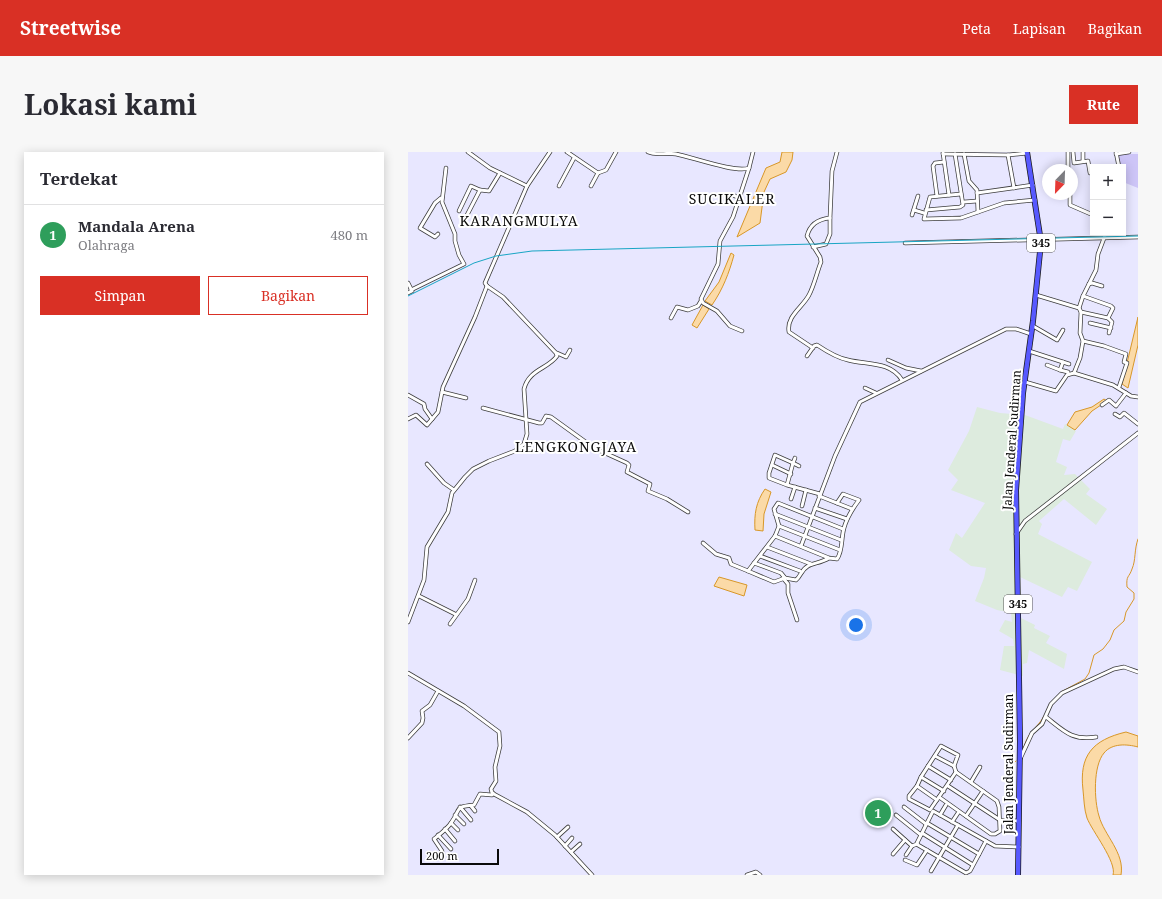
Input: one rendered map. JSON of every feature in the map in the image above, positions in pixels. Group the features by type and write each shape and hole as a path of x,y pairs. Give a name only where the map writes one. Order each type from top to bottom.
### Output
{"main road":[{"name":"Jalan Jenderal Sudirman","path":"1018,875 1020,759 1016,534 1017,467 1041,240 1027,153"}],"street":[{"path":"468,152 490,168 527,186"},
{"path":"408,419 416,415 428,425 438,412 442,392 487,286 486,278 498,257 527,186 550,152"},
{"path":"567,152 598,173"},
{"path":"591,186 598,173 606,170 616,152"},
{"path":"648,152 656,154 674,154 736,169 749,168"},
{"path":"670,318 676,308 688,310 698,306 702,300 718,264 720,241 733,217 753,152"},
{"path":"813,246 826,244 830,234 832,172 837,152"},
{"path":"1068,152 1068,164"},
{"path":"1073,152 1074,163 1083,161 1088,162 1090,173"},
{"path":"1083,152 1083,161"},
{"path":"1118,164 1116,153 1129,152"},
{"path":"949,195 943,153 1008,155 1027,153"},
{"path":"955,154 961,194 964,202"},
{"path":"964,154 969,181 976,188 978,212"},
{"path":"1008,155 1014,188"},
{"path":"559,186 574,158"},
{"path":"937,196 933,166 935,163 944,162"},
{"path":"408,293 464,264 459,255 455,241 455,234 442,205 446,168"},
{"path":"459,211 471,186 480,190 489,191 500,173"},
{"path":"977,193 1033,185"},
{"path":"467,215 480,190"},
{"path":"961,194 930,197 924,219 961,218 1004,203 1035,200"},
{"path":"733,195 739,198"},
{"path":"912,215 918,196"},
{"path":"438,234 435,237 420,228 435,203 442,198"},
{"path":"1070,200 1070,205 1090,214"},
{"path":"914,210 925,211 960,207 964,202 977,201"},
{"path":"813,348 789,332 788,329 792,316 809,295 820,262 820,257 807,237 810,229 817,221 830,218"},
{"path":"905,243 1138,237"},
{"path":"1074,373 1080,358 1083,341 1080,333 1080,310 1082,296 1096,270 1098,254 1104,238"},
{"path":"408,282 412,290"},
{"path":"1089,284 1092,283 1102,286"},
{"path":"487,286 503,297 557,353 566,357 570,350"},
{"path":"1036,295 1112,320 1109,333"},
{"path":"1082,296 1111,306 1113,308 1108,318"},
{"path":"702,300 716,310 730,326 742,331"},
{"path":"1090,323 1111,328"},
{"path":"1033,326 1057,340 1063,330"},
{"path":"801,546 836,453 858,404 876,393 1006,329 1016,329 1031,334"},
{"path":"1083,341 1104,346 1126,354 1124,361 1127,363 1119,387"},
{"path":"807,356 816,345 845,360 856,363 882,365 898,375 902,380"},
{"path":"1029,351 1069,364"},
{"path":"408,622 424,580 427,547 446,516 450,496 465,476 473,469 515,451 524,444 527,434 525,384 530,376 554,360 557,353"},
{"path":"888,360 906,368 921,371"},
{"path":"1060,370 1063,362"},
{"path":"1047,365 1067,372 1068,374 1074,373 1119,387 1126,393 1138,397"},
{"path":"1025,382 1056,391 1068,374"},
{"path":"865,388 876,393"},
{"path":"442,392 466,398"},
{"path":"1102,405 1109,400 1116,406 1126,393"},
{"path":"408,395 424,404 425,409 432,419"},
{"path":"483,408 503,415 542,423 546,416 551,417 594,448 627,463 629,466 627,472 650,484 648,491 667,499 688,512"},
{"path":"1115,414 1120,418 1124,413 1138,424"},
{"path":"1016,534 1025,521 1138,433"},
{"path":"770,452 799,466"},
{"path":"775,455 769,473 770,478 787,486 820,495 852,509"},
{"path":"787,486 794,458"},
{"path":"427,464 444,483 454,490"},
{"path":"772,465 791,474"},
{"path":"791,499 795,487"},
{"path":"802,506 806,490"},
{"path":"775,536 829,558 837,559 843,529 852,509 859,500 843,494 837,503"},
{"path":"748,571 775,536 779,526 774,506 778,503 843,529"},
{"path":"815,508 847,519"},
{"path":"775,514 842,540"},
{"path":"1016,520 1025,521"},
{"path":"779,526 840,550"},
{"path":"703,543 716,554 729,558 731,564 774,582 784,578 797,579 800,571 811,564"},
{"path":"767,547 811,564 820,564 829,558"},
{"path":"760,556 800,571"},
{"path":"754,563 781,573 788,584 788,593 797,620"},
{"path":"450,624 455,614 468,599 475,580"},
{"path":"419,596 455,614"},
{"path":"1020,759 1029,737 1042,724 1053,702 1062,693 1121,668 1138,672"},
{"path":"408,673 469,710 500,732 500,746 495,768 496,781 491,790 493,794"},
{"path":"408,738 422,723 422,712 430,705 438,691"},
{"path":"1046,717 1072,736 1084,738 1096,737"},
{"path":"917,786 938,798 994,834 1000,831 997,802 956,772 954,766 958,755 942,746 940,746 917,786 909,796 909,799 929,810 938,798 948,786 956,772"},
{"path":"935,756 954,766"},
{"path":"928,766 951,780"},
{"path":"971,782 980,767"},
{"path":"921,777 944,791"},
{"path":"948,786 1000,820 1019,821"},
{"path":"966,816 983,791"},
{"path":"471,806 474,805 480,794 493,794 527,812 557,838 592,875"},
{"path":"442,851 434,839 451,823 460,807 465,805 471,806 476,811"},
{"path":"940,815 946,805"},
{"path":"460,807 472,820"},
{"path":"904,807 950,838 979,854"},
{"path":"906,855 912,846 917,844 933,811 986,841 998,846 1019,847"},
{"path":"952,822 958,813"},
{"path":"455,815 464,824"},
{"path":"896,815 921,834 973,864"},
{"path":"451,823 458,830"},
{"path":"931,871 958,825"},
{"path":"557,838 568,827"},
{"path":"445,829 455,841"},
{"path":"894,829 912,846"},
{"path":"438,835 451,849"},
{"path":"565,846 572,838"},
{"path":"894,854 905,840"},
{"path":"917,844 965,873 969,872 986,841"},
{"path":"571,852 580,844"},
{"path":"905,860 918,865 926,850"},
{"path":"747,875 756,872 760,875"}],"shaded area":[{"path":"782,152 793,152 792,160 786,172 770,179 764,192 760,223 737,237 766,168 780,162"},
{"path":"1117,154 1138,154 1138,188 1126,183 1126,164 1119,164"},
{"path":"731,253 734,255 728,275 712,305 705,301 719,282"},
{"path":"703,305 709,309 697,328 692,325"},
{"path":"1138,317 1138,345 1128,388 1122,384"},
{"path":"1104,399 1107,401 1092,411 1075,430 1067,425 1075,412 1092,407"},
{"path":"977,407 1000,413 1025,415 1063,429 1065,424 1076,431 1070,441 1063,439 1056,462 1067,467 1064,475 1075,474 1090,489 1086,494 1107,509 1096,525 1064,499 1039,521 1042,524 1038,534 1092,562 1077,591 1068,587 1062,597 1020,577 1021,618 1035,625 1034,628 1050,636 1046,643 1067,654 1064,669 1029,650 1027,663 1023,664 1023,676 1000,670 1004,646 1014,646 1013,639 999,631 1005,620 1012,622 1011,613 997,610 975,601 984,578 986,568 971,566 949,550 956,533 962,538 985,503 951,490 958,480 948,470 969,431"},
{"path":"765,489 771,492 764,514 763,531 755,530 756,508"},
{"path":"719,577 747,585 744,596 714,586"},
{"path":"1126,732 1138,736 1138,747 1120,745 1111,747 1100,759 1096,774 1095,792 1097,809 1105,830 1120,859 1121,875 1113,875 1113,869 1108,855 1087,818 1084,804 1082,778 1083,768 1090,751 1104,740 1114,735"}],"waterway":[{"path":"1050,704 1061,692 1085,679 1089,673 1094,655 1103,649 1110,640 1114,630 1124,621 1126,612 1134,599 1134,593 1127,587 1127,580 1133,566 1138,539"},
{"path":"1024,747 1028,737 1044,716"},
{"path":"1010,766 1016,761"}],"railway":[{"path":"408,296 474,263 496,256 532,251 1138,236"}],"place":[{"name":"Mandala Arena","path":"878,813"}],"district":[{"name":"SUCIKALER","path":"732,199"},
{"name":"KARANGMULYA","path":"519,221"},
{"name":"LENGKONGJAYA","path":"576,447"}]}
